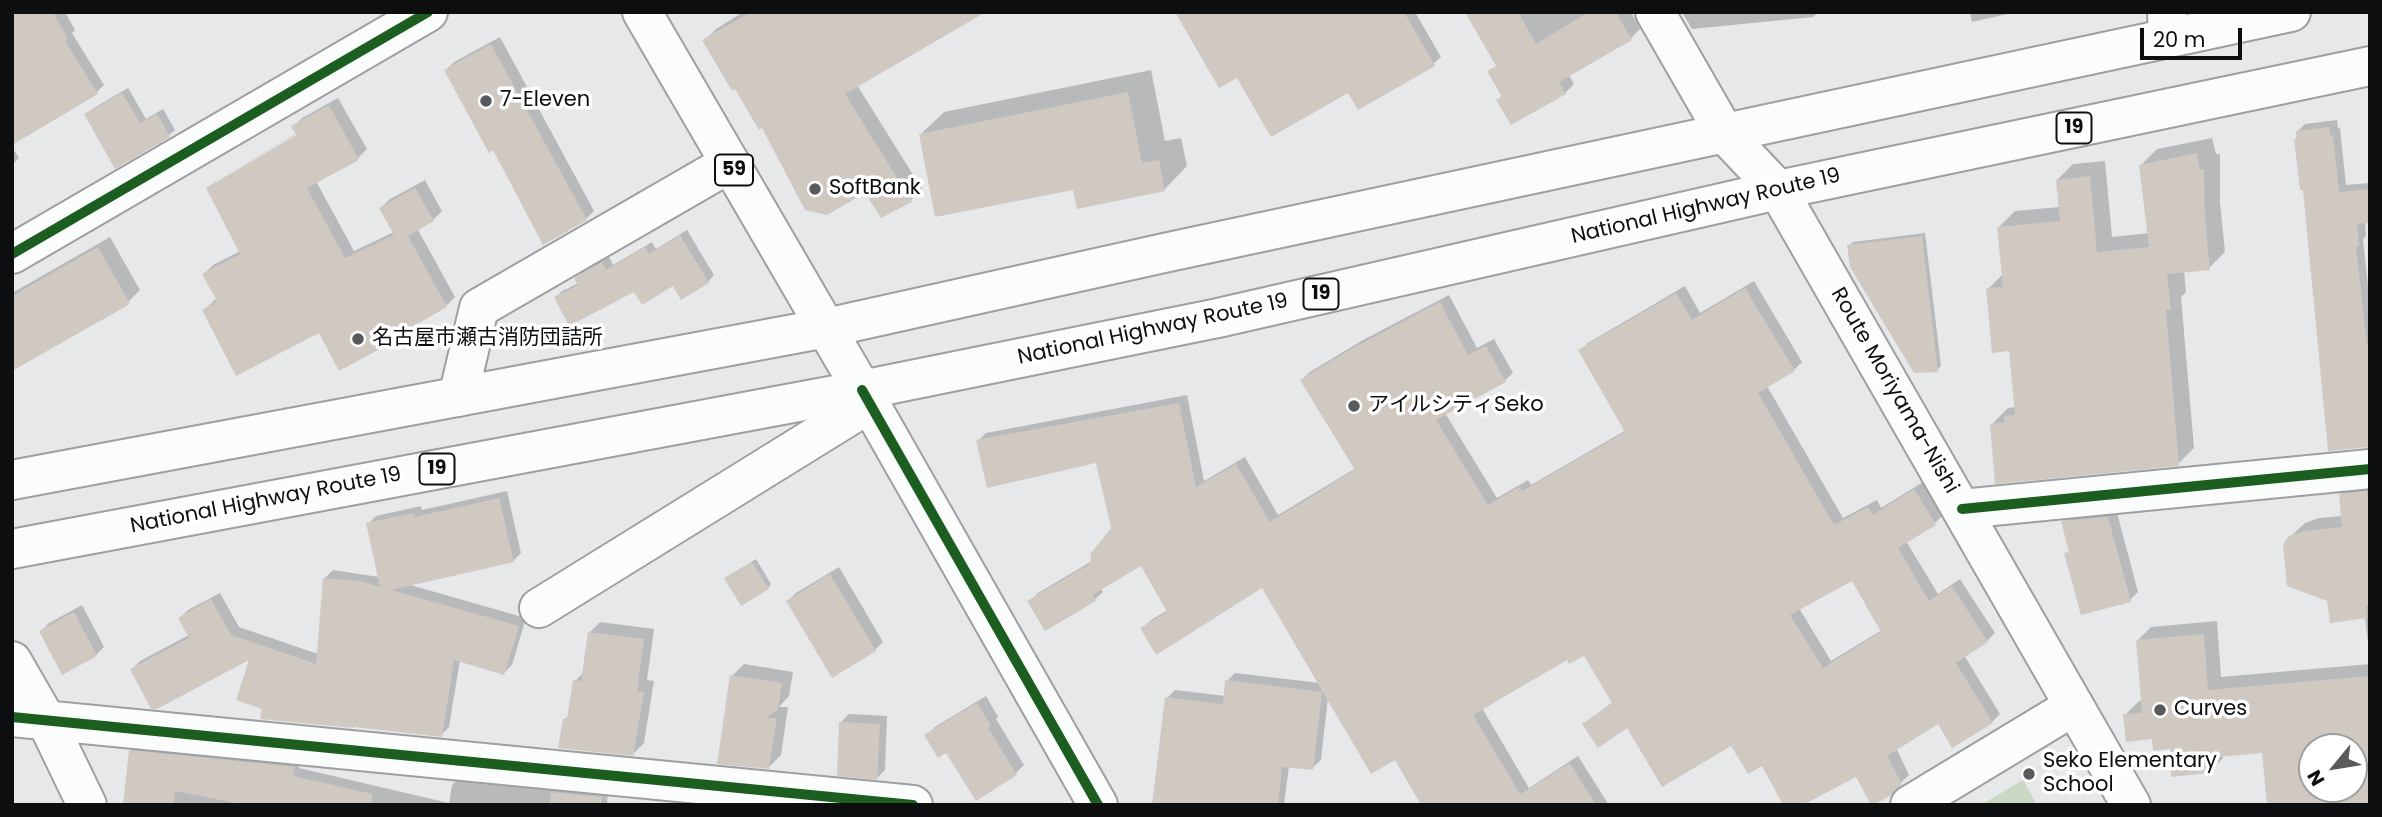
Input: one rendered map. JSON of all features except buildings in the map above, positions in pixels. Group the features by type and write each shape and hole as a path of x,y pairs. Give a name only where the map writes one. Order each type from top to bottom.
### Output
{"main road":[{"path":"12,254 428,12"},
{"name":"59","path":"642,12 866,397"},
{"name":"Route Moriyama-Nishi","path":"1655,12 1726,134 1778,190 2131,805"},
{"path":"12,480 826,328 1726,134 2168,25 2291,12"},
{"name":"National Highway Route 19","path":"12,549 866,397 1778,190 2370,66"},
{"path":"458,397 479,308 730,163"},
{"path":"539,608 866,397 1098,805"},
{"path":"1962,509 2370,468"},
{"path":"12,662 29,719 87,805"},
{"path":"1910,805 2074,706"},
{"path":"29,719 913,805"}],"green space":[{"path":"2023,780 2037,805 1981,805"}],"cycle path":[{"path":"12,254 428,12"},
{"path":"862,390 1098,805"},
{"path":"1962,509 2370,469"},
{"path":"12,717 913,805"}],"place":[{"name":"7-Eleven","path":"486,101"},
{"name":"SoftBank","path":"815,189"},
{"name":"名古屋市瀬古消防団詰所","path":"358,339"},
{"name":"アイルシティSeko","path":"1354,406"},
{"name":"Curves","path":"2160,710"},
{"name":"Seko Elementary School","path":"2029,774"}]}
